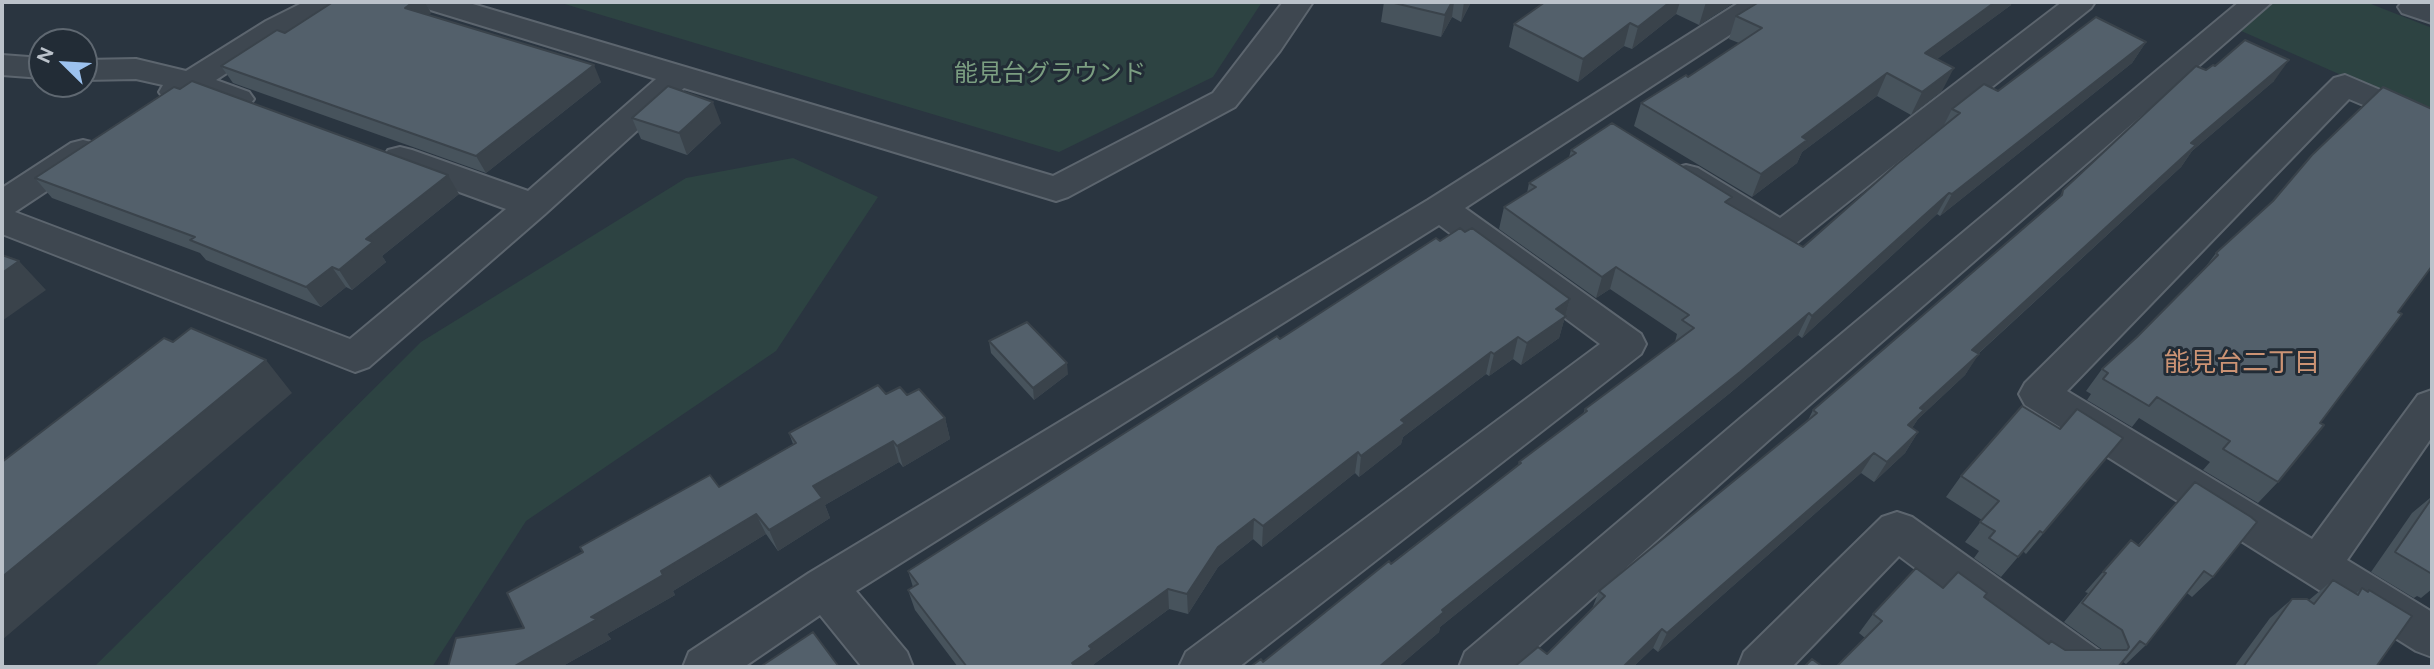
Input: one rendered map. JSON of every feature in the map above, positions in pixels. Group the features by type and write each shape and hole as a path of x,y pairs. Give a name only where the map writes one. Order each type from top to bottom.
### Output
{"street":[{"path":"146,111 277,27 321,5 337,2"},
{"path":"435,2 494,9 678,76 1056,189 1224,100 1269,44 1298,2"},
{"path":"706,667 825,587 1440,208 1760,2"},
{"path":"1655,157 1782,235 2080,2"},
{"path":"1482,667 1756,428 2257,2"},
{"path":"2418,2 2413,6 2432,14"},
{"path":"2,65 28,67"},
{"path":"98,70 136,69 191,82 267,110"},
{"path":"2,221 355,357 533,206 678,76"},
{"path":"2432,124 2345,85 2039,394 2432,636"},
{"path":"1586,114 1620,135"},
{"path":"2,204 113,132"},
{"path":"368,146 533,206"},
{"path":"1203,667 1628,344 1440,208"},
{"path":"2318,566 2432,406"},
{"path":"1761,667 1897,530 2084,667"},
{"path":"825,587 890,667"}],"green space":[{"name":"能見台グラウンド","path":"558,2 1262,2 1213,77 1059,152"},
{"path":"2271,2 2366,2 2432,28 2432,115 2239,30"},
{"path":"793,158 878,197 776,351 526,521 432,667 94,667 421,342 686,178"}],"building":[{"path":"333,2 413,2 405,8 594,65 476,156 221,66 277,30 285,33"},
{"path":"1390,2 1452,2 1445,15"},
{"path":"1545,2 1670,2 1638,27 1630,23 1583,59 1514,24"},
{"path":"1759,2 1995,2 1925,53 1954,68 1922,92 1887,73 1802,137 1807,140 1761,174 1641,103 1686,75 1688,77 1762,28 1736,16"},
{"path":"2096,17 2146,42 1952,194 1949,193 1812,316 1809,313 1740,372 1442,610 1444,612 1379,667 1250,667 1261,659 1263,662 1389,561 1391,564 1521,463 1519,462 1587,411 1585,409 1694,328 1682,320 1689,315 1616,267 1602,277 1504,207 1536,187 1529,183 1576,153 1571,150 1612,123 1732,197 1725,202 1803,247 1897,164 1960,113 1952,109 1984,84 1998,91"},
{"path":"2245,40 2289,60 2191,143 2196,145 1972,350 1979,354 1920,408 1924,410 1908,425 1918,432 1887,462 1874,453 1667,633 1662,629 1623,667 1514,667 1538,647 1547,654 1605,596 1599,591 1817,413 1813,410 2062,195 2063,190 2196,66 2206,70 2215,66"},
{"path":"192,81 448,175 366,239 373,242 339,270 332,267 306,287 190,240 195,237 35,178 174,87 180,89"},
{"path":"668,86 713,102 679,133 632,118"},
{"path":"2383,87 2432,109 2432,266 2398,312 2402,314 2320,423 2324,425 2278,482 2223,449 2230,441 2157,397 2149,406 2103,379 2108,373 2102,369 2218,255 2216,253 2273,201 2312,155"},
{"path":"1460,228 1465,232 1472,228 1570,299 1556,309 1566,316 1527,343 1518,337 1494,354 1491,352 1401,420 1405,423 1361,456 1358,452 1263,526 1254,519 1218,547 1187,594 1168,589 1089,646 1092,649 1072,663 1076,667 967,667 908,590 918,584 908,571 1277,336 1280,339 1436,238 1440,241"},
{"path":"2,255 19,261 2,273"},
{"path":"1027,322 1067,363 1033,388 989,341"},
{"path":"191,328 266,360 2,577 2,462 164,338 173,342"},
{"path":"878,385 886,394 900,387 907,395 919,389 945,418 897,446 893,441 813,486 822,498 769,530 756,514 661,571 663,575 591,617 597,619 513,667 448,667 456,638 524,628 507,593 583,552 580,547 710,475 719,487 796,443 789,433"},
{"path":"2022,406 2060,429 2077,409 2123,438 2043,533 2040,531 2018,557 1989,538 1995,531 1980,522 1999,501 1961,476"},
{"path":"2195,482 2257,522 2213,577 2204,571 2146,645 2140,641 2118,667 1836,667 1882,621 1873,614 1916,568 1943,588 1958,572 1987,593 1984,597 2049,644 2051,641 2065,650 2127,650 2129,647 2122,630 2082,603 2106,573 2103,572 2131,540 2139,546"},
{"path":"2432,498 2432,574 2395,552"},
{"path":"2333,580 2358,595 2362,588 2368,592 2369,590 2412,616 2376,667 2243,667 2292,599 2307,599 2314,604"},
{"path":"813,632 839,667 760,667"},
{"path":"1812,659 1823,667 1804,667"}],"district":[{"name":"能見台二丁目","path":"2242,363"}]}
